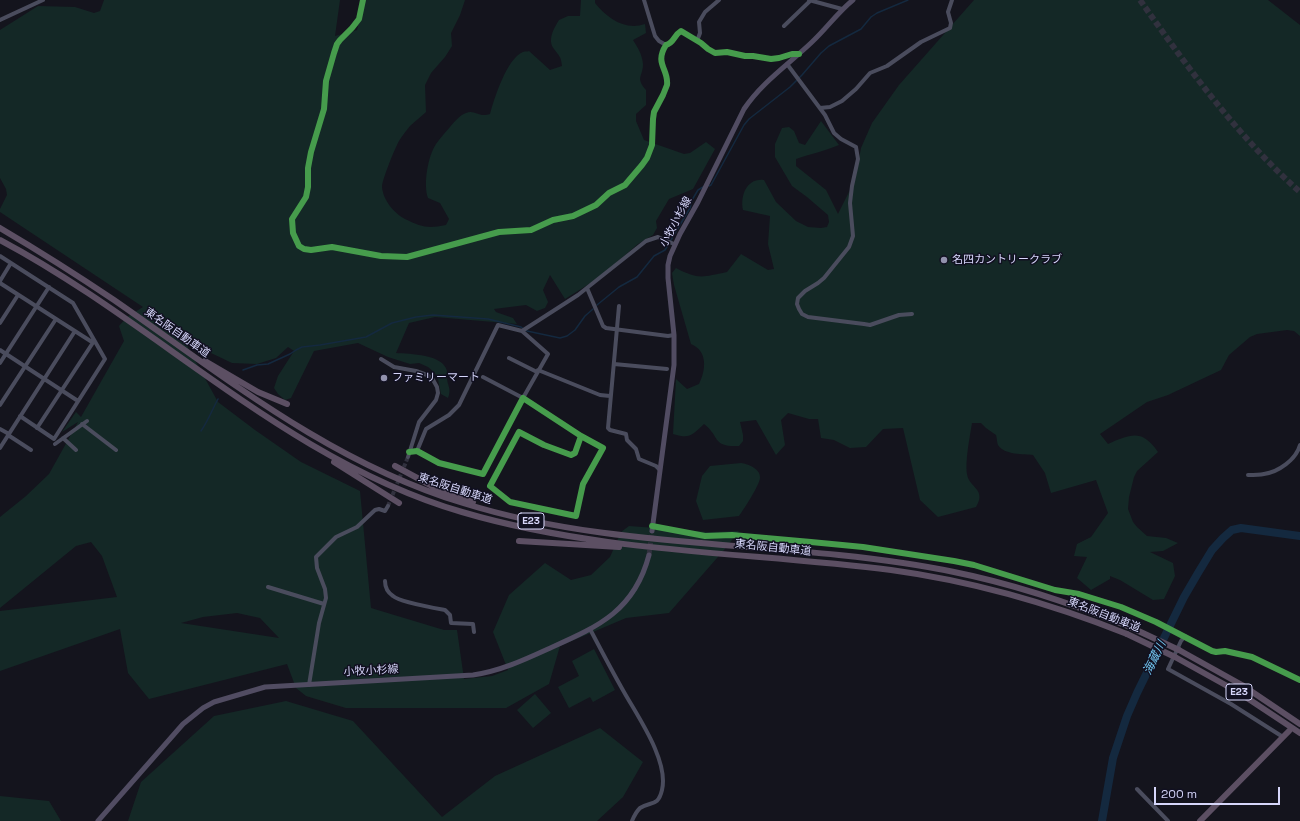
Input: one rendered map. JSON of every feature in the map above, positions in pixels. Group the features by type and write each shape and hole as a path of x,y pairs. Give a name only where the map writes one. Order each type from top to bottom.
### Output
{"highway":[{"name":"東名阪自動車道","path":"0,228 55,261 288,421 360,462 408,484 489,511 568,528 622,535 839,555 948,571 1027,590 1067,603 1130,627 1179,650 1242,685 1300,724"},
{"name":"東名阪自動車道","path":"0,240 49,268 80,288 283,428 331,456 380,481 406,492 458,511 511,525 560,535 672,549 839,565 919,575 988,589 1064,610 1127,634 1176,657 1238,692 1300,733"},
{"path":"170,339 258,392 287,404"},
{"path":"283,428 399,503"},
{"path":"395,466 448,493 515,517"},
{"path":"518,541 672,549"},
{"path":"1200,821 1288,731"}],"main road":[{"name":"小牧小杉線","path":"652,529 672,388 675,353 668,265 674,244 707,184 750,99 814,41 842,9 853,0"},
{"name":"小牧小杉線","path":"98,821 183,724 203,708 221,700 260,688 474,675 492,672 590,630 606,620 633,593 642,578 649,555"}],"street":[{"path":"0,20 43,0"},
{"path":"363,0 359,19 340,40 336,49 326,81 324,109 311,152 308,168 308,187 306,197 292,219 293,233 299,246 304,249 311,250 332,247 381,256 408,257 499,232 531,230 553,220 573,216 596,206 609,193 623,186 642,165 650,151 653,139 653,116 667,80 661,60 666,45 673,41 677,33 681,31 715,53 726,52 771,59 792,54 799,54"},
{"path":"644,0 655,36 659,41 666,45"},
{"path":"697,41 700,33 700,20 705,12 719,0"},
{"path":"784,26 809,0 821,2 842,9"},
{"path":"820,108 830,107 842,102 870,73 886,66 921,42 950,28 951,23 948,12 952,0"},
{"path":"787,64 820,108 834,133 841,139 856,147 858,159 850,202 853,236 849,247 824,278 805,291 798,298 797,304 799,309 802,314 808,317 870,325 899,314 912,314"},
{"path":"523,330 554,312 646,241 658,237 674,244"},
{"path":"0,256 73,303 93,341 106,359 54,439 20,416"},
{"path":"12,264 0,282 36,307 93,341"},
{"path":"0,363 49,287"},
{"path":"587,288 603,326 606,328 617,331 668,336 674,335"},
{"path":"0,323 18,295"},
{"path":"619,306 608,428 626,434 628,442 636,449 639,459 656,466 660,470"},
{"path":"0,405 56,319"},
{"path":"381,359 394,367 416,371 427,375 432,378 437,388 438,396 419,422 409,455 417,451 426,429 449,415 459,405 498,325 523,330 548,353 483,474 439,463 417,451"},
{"path":"0,448 75,331"},
{"path":"37,428 93,341"},
{"path":"0,350 78,401"},
{"path":"509,358 600,395 610,396"},
{"path":"614,364 667,369"},
{"path":"483,377 523,398 581,436 603,448 583,484 576,516 507,501 490,486 519,432 571,455 575,453 581,436"},
{"path":"55,444 87,421"},
{"path":"82,424 116,450"},
{"path":"0,429 31,450"},
{"path":"58,432 76,450"},
{"path":"1248,475 1272,472 1282,467 1299,450 1300,445"},
{"path":"309,685 319,623 326,598 325,589 317,568 317,555 336,537 361,524 375,510 379,509 385,511 388,506"},
{"path":"652,529 705,536 732,535 894,551 974,565 1055,590 1079,594 1121,607 1156,622 1216,652 1225,651 1252,657 1300,680"},
{"path":"385,580 385,586 388,592 394,598 445,610 450,615 450,623 473,624 474,632"},
{"path":"268,587 324,604"},
{"path":"590,630 624,693 649,733 656,750 662,776 663,789 659,799 654,804 640,808 635,813 632,821"},
{"path":"1185,636 1181,641 1168,670 1231,704 1283,737"},
{"path":"1137,789 1168,821"}],"green space":[{"path":"104,0 340,0 335,36 357,30 364,0 465,0 460,15 451,33 452,46 445,57 431,73 425,85 426,112 410,126 399,141 389,164 382,187 384,197 397,213 416,224 429,227 446,225 449,219 440,203 428,198 426,178 433,149 455,121 462,115 469,112 482,115 490,114 502,80 517,56 523,52 529,51 550,70 562,66 560,58 551,42 552,34 559,20 568,16 580,16 581,0 595,0 595,3 605,14 617,22 630,26 645,24 646,33 633,40 642,57 643,68 640,79 646,90 646,105 636,114 636,121 644,140 684,154 690,153 706,142 715,149 693,189 669,199 656,221 657,228 653,235 638,244 597,279 565,299 550,275 543,290 548,302 545,308 537,311 526,305 494,309 496,312 513,318 517,324 435,317 409,323 396,353 433,358 444,365 447,371 449,389 448,398 441,394 438,379 435,373 428,367 419,363 410,364 388,357 358,343 314,351 291,398 285,400 274,388 278,376 294,351 288,347 276,358 257,364 232,363 211,353 177,331 180,333 218,402 301,462 360,491 371,608 444,630 457,630 464,679 492,676 508,670 493,632 509,595 545,563 571,580 591,575 610,557 621,532 629,526 709,532 739,531 669,613 626,618 560,646 549,684 506,708 346,708 306,696 296,688 287,664 149,699 128,673 120,629 0,671 0,611 117,597 102,556 91,542 76,546 0,608 0,517 26,496 49,474 78,422 62,432 76,412 81,417 124,341 119,326 127,317 143,307 0,212 7,195 6,189 0,178 0,30 38,6 75,7 94,13 100,11","holes":["237,613 260,618 279,638 181,623 203,617"]},
{"name":"名四カントリークラブ","path":"974,0 1268,0 1300,25 1300,336 1294,331 1287,330 1257,334 1250,337 1229,355 1221,370 1168,395 1147,402 1100,434 1108,444 1130,436 1141,437 1147,440 1158,452 1137,471 1129,497 1128,509 1133,522 1147,536 1166,538 1178,543 1163,551 1150,552 1173,563 1175,576 1164,599 1153,600 1120,580 1110,576 1110,579 1091,590 1077,578 1087,557 1074,556 1077,544 1091,537 1108,513 1096,480 1051,493 1045,473 1033,455 1005,451 998,444 996,435 981,423 972,423 967,462 968,479 979,492 979,501 976,507 938,517 920,500 903,428 883,429 866,447 850,448 834,440 821,438 818,419 809,419 788,413 781,420 785,445 776,455 756,420 740,422 743,441 739,446 730,446 720,443 704,424 687,436 673,434 676,379 687,389 699,384 703,373 704,361 703,356 697,347 691,344 672,273 676,268 696,276 727,272 741,254 768,270 774,269 768,244 770,216 743,210 742,204 746,189 753,182 758,180 764,180 776,202 796,221 808,227 827,227 829,222 828,215 792,186 775,157 775,144 782,128 789,127 794,131 799,143 805,145 821,121 839,145 796,159 796,166 826,190 838,214 855,180 861,148 872,123 899,85"},
{"path":"741,463 747,464 756,470 760,475 760,478 754,492 739,516 703,520 696,501 702,476 710,466"},
{"path":"594,649 615,690 593,702 590,697 569,708 558,687 579,676 572,661"},
{"path":"535,694 551,713 533,728 517,710"},
{"path":"286,701 353,721 442,817 495,776 600,728 643,762 623,797 597,821 128,821 141,782 214,716"},
{"path":"0,796 49,801 61,821 0,821"}],"waterway":[{"path":"709,186 711,185 744,125 749,119 790,87 829,46 861,29 871,17 877,13 908,0"},
{"path":"597,305 619,287 637,277 654,256 665,250 690,208 692,200 698,190 703,187"},
{"path":"243,370 257,365 268,364 302,347 366,337 392,323 416,317 433,315 488,319 521,327 527,331 560,338 567,336 575,330 585,316 593,309"},
{"path":"201,431 218,399"},
{"name":"海蔵川","path":"1102,821 1113,758 1127,716 1184,597 1212,550 1232,530 1241,528 1300,536"}],"tunnel":[{"path":"1140,0 1215,101 1277,171 1300,192"},
{"path":"388,506 408,457"},
{"path":"649,555 652,531"}],"cycle path":[{"path":"363,0 359,19 337,44 334,53 326,81 324,109 311,152 308,168 308,187 306,197 292,219 293,233 299,246 304,249 311,250 332,247 381,256 407,257 499,232 531,230 553,220 573,216 596,205 609,193 625,185 647,158 652,145 654,112 667,85 667,79 661,57 666,45 671,43 681,31 715,53 727,52 771,59 792,54 799,54"},
{"path":"409,452 417,451 439,463 483,474 523,398 581,436 603,448 583,484 576,516 510,502 490,486 519,432 544,445 571,455 575,453 581,436"},
{"path":"652,526 705,536 732,535 863,547 974,565 1055,590 1079,594 1121,607 1156,622 1212,651 1225,651 1252,657 1300,680"}],"place":[{"name":"名四カントリークラブ","path":"944,260"},
{"name":"ファミリーマート","path":"384,378"}]}
